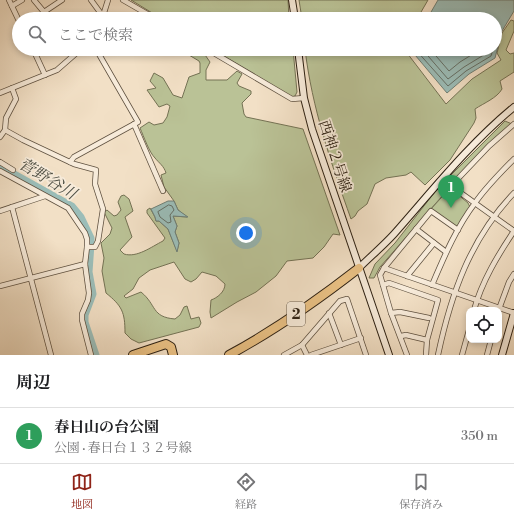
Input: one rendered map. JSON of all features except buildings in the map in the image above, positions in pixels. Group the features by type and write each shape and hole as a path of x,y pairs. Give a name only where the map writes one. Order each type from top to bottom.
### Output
{"highway":[{"name":"2","path":"230,355 266,334 335,287 359,268"},
{"path":"133,355 166,344 171,347 173,355"}],"street":[{"path":"9,0 15,12"},
{"path":"12,6 22,0"},
{"path":"34,0 44,12 62,0"},
{"path":"92,0 99,12"},
{"path":"104,12 108,0"},
{"path":"123,0 144,12"},
{"path":"292,0 294,12"},
{"path":"36,56 45,75"},
{"path":"0,93 62,67 74,56"},
{"path":"100,56 136,123 163,191"},
{"path":"219,56 292,99 304,98"},
{"name":"西神２号線","path":"299,56 304,98 312,129 389,355"},
{"path":"0,137 5,130 6,118 16,99 12,88"},
{"path":"359,268 393,234 454,164 514,107"},
{"path":"70,162 74,157 136,123"},
{"path":"475,307 496,259 514,231 451,186 489,146 514,124"},
{"path":"5,130 70,162 96,170 95,184 103,209 98,241 95,247 87,247"},
{"path":"432,285 446,252 474,203 514,159"},
{"path":"0,162 13,170"},
{"path":"0,171 68,208 85,233 87,239 85,264 89,293 88,300 82,314 82,320 91,355"},
{"path":"438,355 445,324 463,270 477,243 494,218 514,193"},
{"path":"0,211 45,196"},
{"path":"12,207 51,355"},
{"path":"407,355 391,313 380,275 384,268 431,211 458,230"},
{"path":"416,229 446,252"},
{"path":"408,276 434,243"},
{"path":"0,286 85,264"},
{"path":"384,268 455,292 492,307"},
{"path":"500,307 509,282 514,274"},
{"path":"383,285 389,284 438,300 427,340 426,355"},
{"path":"284,355 302,345 340,301 347,299 366,355"},
{"path":"502,311 514,313 502,355"},
{"path":"391,313 400,312 429,318"},
{"path":"330,313 341,345"},
{"path":"401,336 427,340"},
{"path":"311,355 361,338"},
{"path":"462,355 466,341"},
{"path":"487,355 490,343"},
{"path":"302,345 307,355"}],"green space":[{"path":"131,0 288,0 289,12 151,12"},
{"path":"299,0 428,0 421,12 301,12"},
{"path":"511,20 514,21 514,31 506,50 510,54 514,53 514,72 500,81 502,89 497,95 475,109 476,118 474,123 450,160 425,185 411,172 406,175 386,178 375,184 367,204 351,219 317,114 306,56 409,56 446,104 472,79 501,60 499,56 502,56 502,33"},
{"path":"191,56 206,56 210,62 206,70 206,80 227,80 237,71 242,74 237,83 239,86 251,91 251,94 242,103 246,117 303,129 340,235 333,234 324,247 313,258 287,261 276,276 256,292 211,318 211,300 216,298 225,287 225,284 216,276 202,272 191,282 185,279 174,262 150,270 139,278 133,289 124,296 126,298 141,292 150,301 158,313 167,318 175,319 180,315 184,307 187,306 191,319 199,317 201,323 199,327 139,343 131,339 125,333 122,310 106,293 102,271 104,258 101,243 110,234 112,228 104,212 107,210 114,216 117,215 121,210 118,202 121,196 124,195 129,199 133,211 125,217 132,237 120,250 124,254 129,255 139,253 163,241 165,238 147,213 147,210 150,208 156,221 159,221 168,229 177,251 179,243 175,232 177,226 173,216 187,217 178,210 174,201 164,187 161,175 166,173 163,166 151,152 140,128 149,122 154,125 163,123 167,117 170,106 167,104 159,107 147,90 156,88 150,81 154,73 163,78 173,95 182,98 189,77 200,73 199,61"},
{"path":"224,56 294,56 297,92 295,96 292,97"},
{"path":"505,121 512,124 478,155 380,267 374,278 369,278 375,264 395,243 438,188"},
{"path":"450,188 468,203 470,207 456,227 431,209"}],"water":[{"path":"438,0 514,0 514,11 502,31 502,12 431,12"},
{"path":"416,56 496,56 495,58 469,74 447,93"},
{"path":"168,201 174,201 178,210 188,217 173,216 177,226 175,232 179,243 177,252 168,229 159,221 156,221 151,209"}],"waterway":[{"name":"菅野谷川","path":"0,166 72,206 81,217 91,238 89,272 93,294 85,315 85,322 96,355"}],"place":[{"name":"春日山の台公園","path":"451,208"}]}
